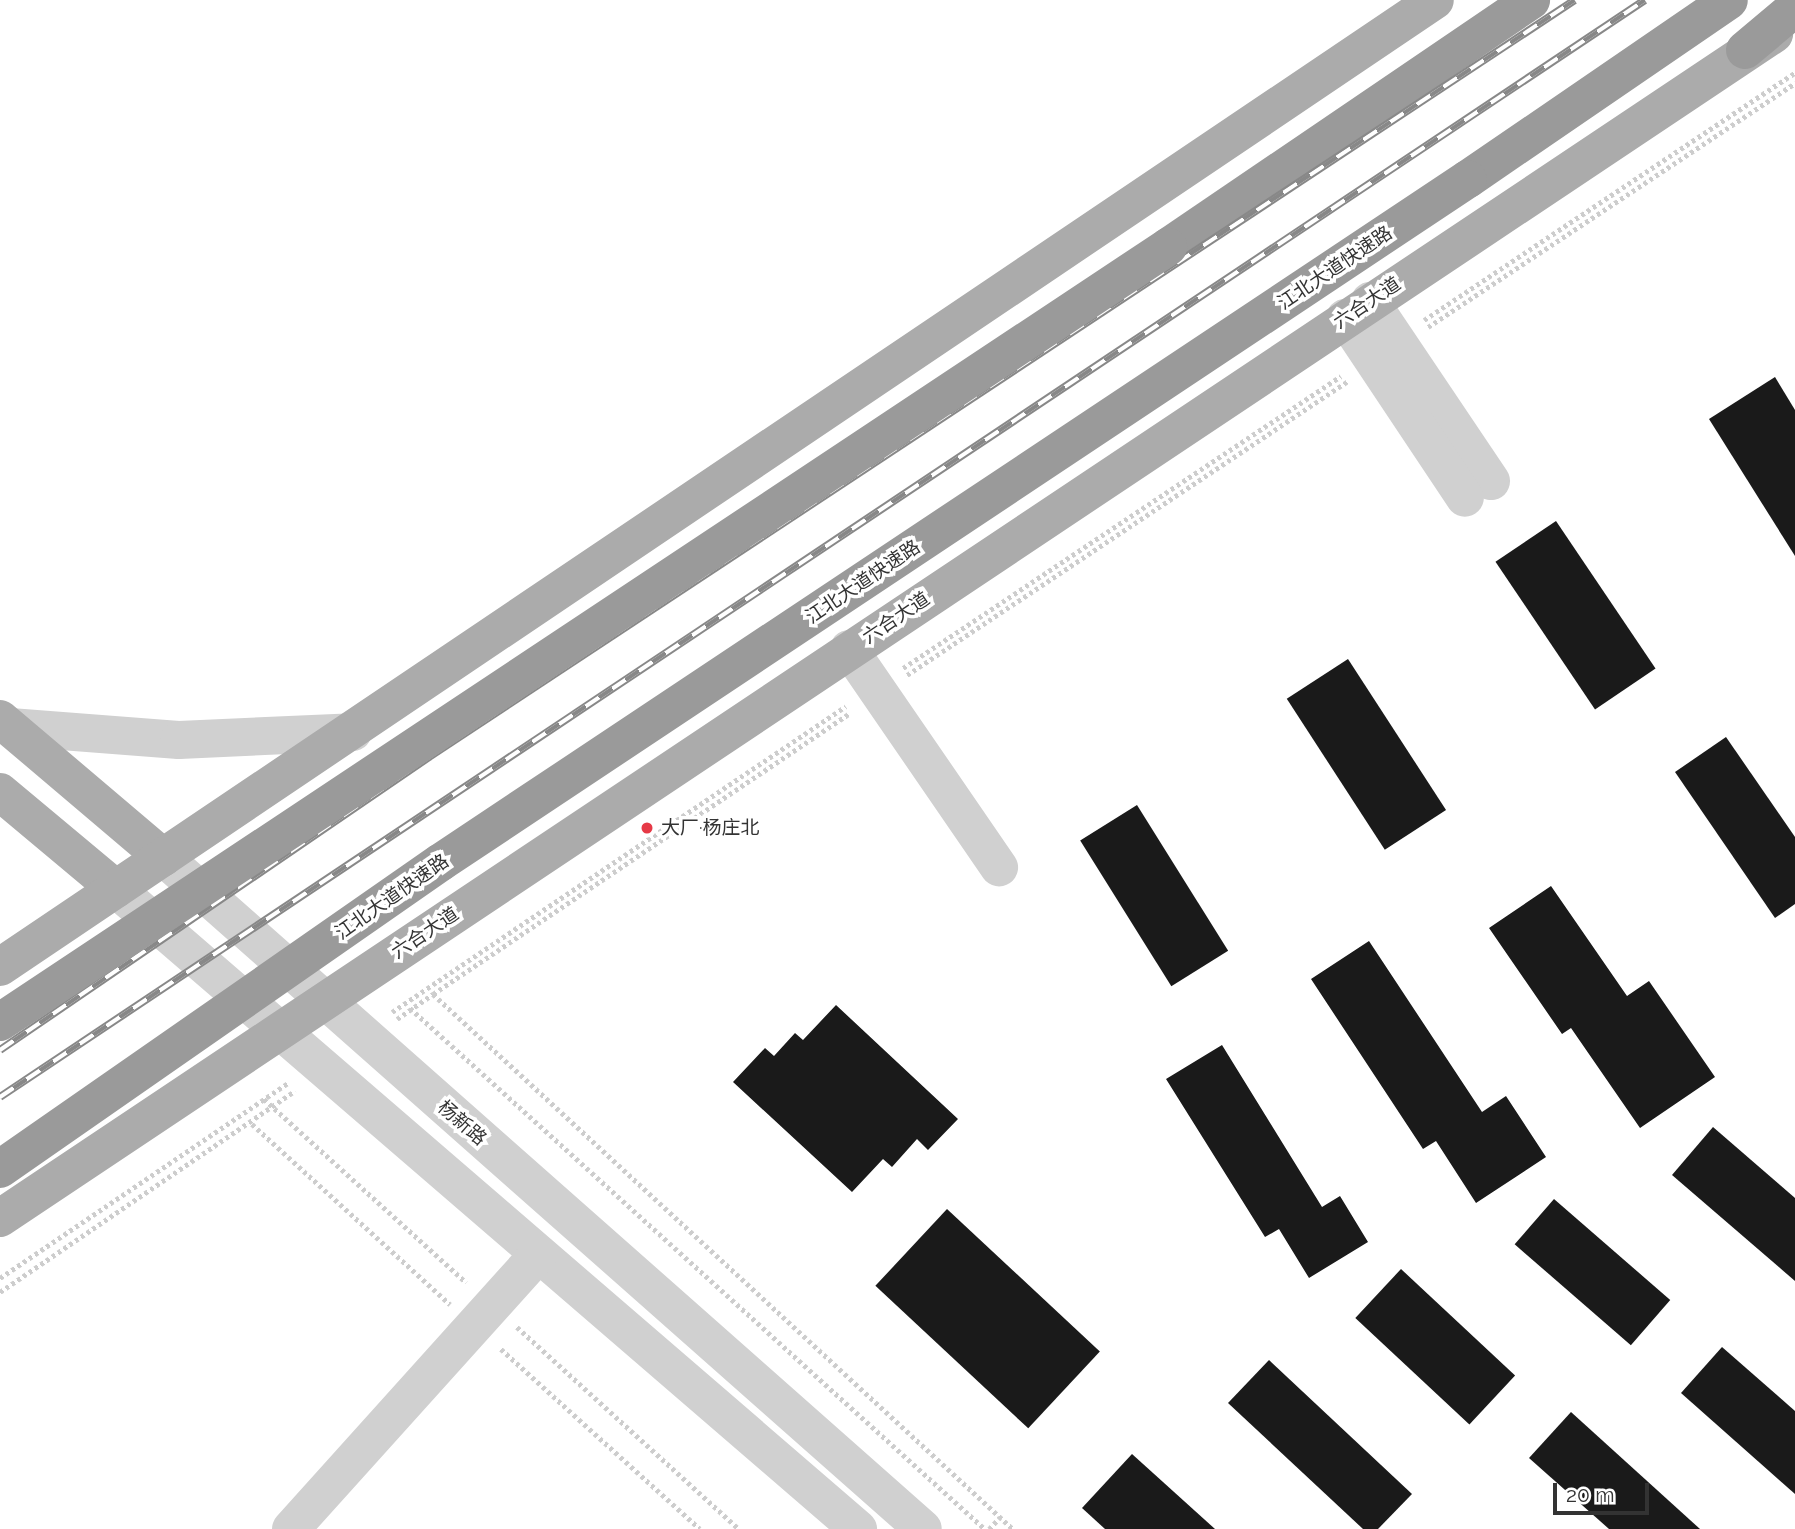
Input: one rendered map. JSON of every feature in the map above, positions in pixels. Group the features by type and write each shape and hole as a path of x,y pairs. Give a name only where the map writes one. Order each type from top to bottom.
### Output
{"highway":[{"path":"0,1022 1168,247 1531,0"},
{"name":"江北大道快速路","path":"0,1169 441,862 1468,179 1729,0"},
{"path":"1745,50 1795,8"}],"main road":[{"path":"0,967 353,732 1435,0"},
{"name":"六合大道","path":"0,1218 1745,50 1795,22"},
{"name":"杨新路","path":"5,723 163,857"},
{"path":"0,792 116,889"}],"street":[{"path":"1358,309 1478,489"},
{"path":"849,649 999,867"},
{"path":"5,723 179,740 353,732"},
{"name":"杨新路","path":"163,857 323,1002 923,1529"},
{"path":"116,889 278,1034 858,1529"},
{"path":"291,1529 539,1254"}],"path":[{"path":"365,1039 1795,83"},
{"path":"433,994 1013,1529"},
{"path":"405,1003 987,1529 1000,1517"},
{"path":"0,1292 321,1071"}],"building":[{"path":"1775,377 1795,410 1795,556 1709,419"},
{"path":"1556,521 1656,669 1595,709 1495,562"},
{"path":"1348,659 1446,810 1385,850 1287,699"},
{"path":"1726,737 1795,837 1795,904 1775,918 1675,772"},
{"path":"1137,805 1228,951 1171,986 1080,841"},
{"path":"1551,886 1627,996 1649,981 1715,1077 1640,1128 1571,1028 1562,1034 1489,928"},
{"path":"1369,941 1482,1112 1506,1096 1546,1157 1476,1203 1436,1141 1423,1149 1311,979"},
{"path":"836,1005 958,1119 928,1150 917,1139 892,1167 883,1159 852,1192 733,1082 765,1048 774,1056 795,1033 803,1040"},
{"path":"1222,1045 1322,1207 1340,1196 1368,1242 1309,1278 1279,1229 1265,1237 1166,1079"},
{"path":"1713,1127 1795,1198 1795,1281 1672,1175"},
{"path":"1554,1199 1670,1300 1631,1345 1515,1244"},
{"path":"947,1209 1100,1352 1028,1428 875,1286"},
{"path":"1401,1269 1515,1375 1469,1424 1355,1318"},
{"path":"1722,1347 1795,1411 1795,1494 1681,1393"},
{"path":"1269,1360 1412,1494 1378,1529 1363,1529 1228,1403"},
{"path":"1571,1412 1700,1529 1609,1529 1529,1458"},
{"path":"1132,1454 1215,1529 1105,1529 1082,1508"}],"railway":[{"path":"0,1050 429,757 1575,0"},
{"path":"0,1097 1645,0"}],"place":[{"name":"大厂·杨庄北","path":"647,828"}]}
